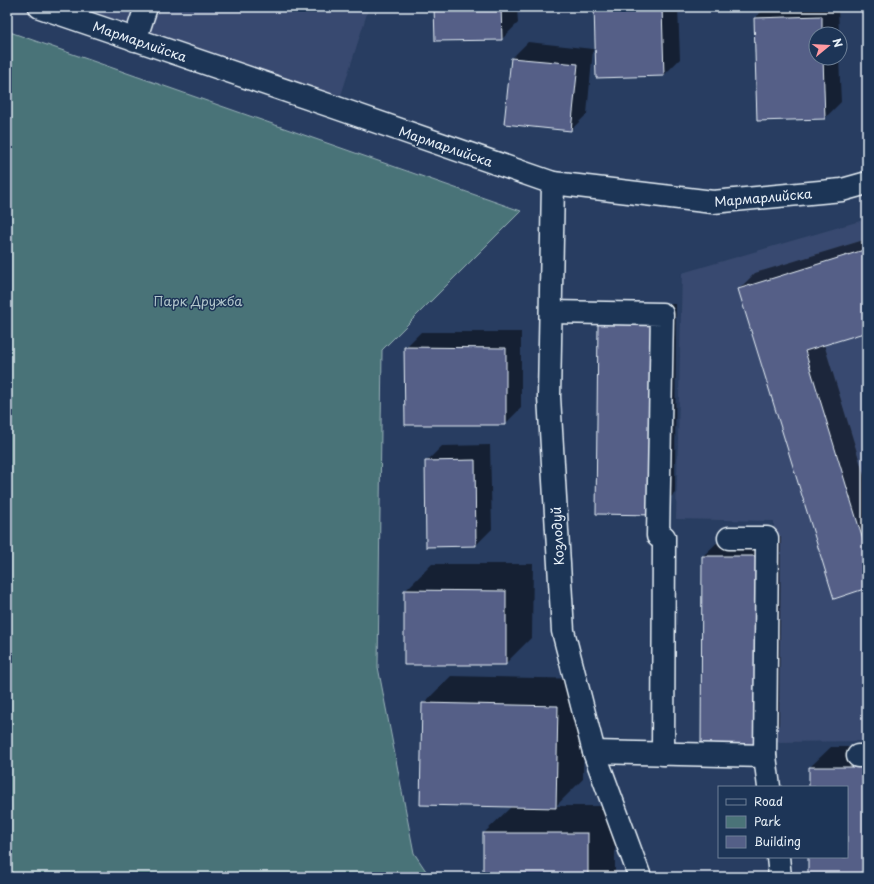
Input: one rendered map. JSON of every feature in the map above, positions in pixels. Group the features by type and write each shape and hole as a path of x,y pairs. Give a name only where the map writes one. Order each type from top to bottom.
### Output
{"street":[{"name":"Мармарлийска","path":"40,7 554,183 713,202 842,190 867,183"},
{"path":"135,40 146,7"},
{"name":"Козлодуй","path":"554,183 549,397 563,631 594,752 640,877"},
{"path":"551,312 662,314 661,537 663,754"},
{"path":"730,538 767,538 765,756 769,786"},
{"path":"594,752 765,756"},
{"path":"778,858 780,877"}],"shaded area":[{"path":"40,7 369,7 337,108"},
{"path":"867,219 867,741 774,742 774,521 676,519 682,273"}],"green space":[{"name":"Парк Дружба","path":"7,31 521,211 382,350 378,667 414,853 430,877 7,877"}],"building":[{"path":"434,7 501,7 502,40 435,41"},
{"path":"594,7 662,7 664,76 596,78"},
{"path":"822,16 822,26 808,26 808,66 823,66 825,119 757,121 754,18"},
{"path":"511,58 578,64 571,131 504,124"},
{"path":"867,249 867,332 805,351 867,553 867,588 834,599 738,289"},
{"path":"598,324 656,324 655,515 596,514"},
{"path":"404,347 506,348 506,425 405,425"},
{"path":"475,460 476,546 426,547 425,461"},
{"path":"702,556 761,556 759,747 701,746"},
{"path":"404,590 506,591 506,665 404,665"},
{"path":"422,703 558,706 556,808 420,805"},
{"path":"809,767 867,767 866,877 808,877 808,858 848,858 848,786 809,786"},
{"path":"483,833 588,833 588,877 483,877"}]}
